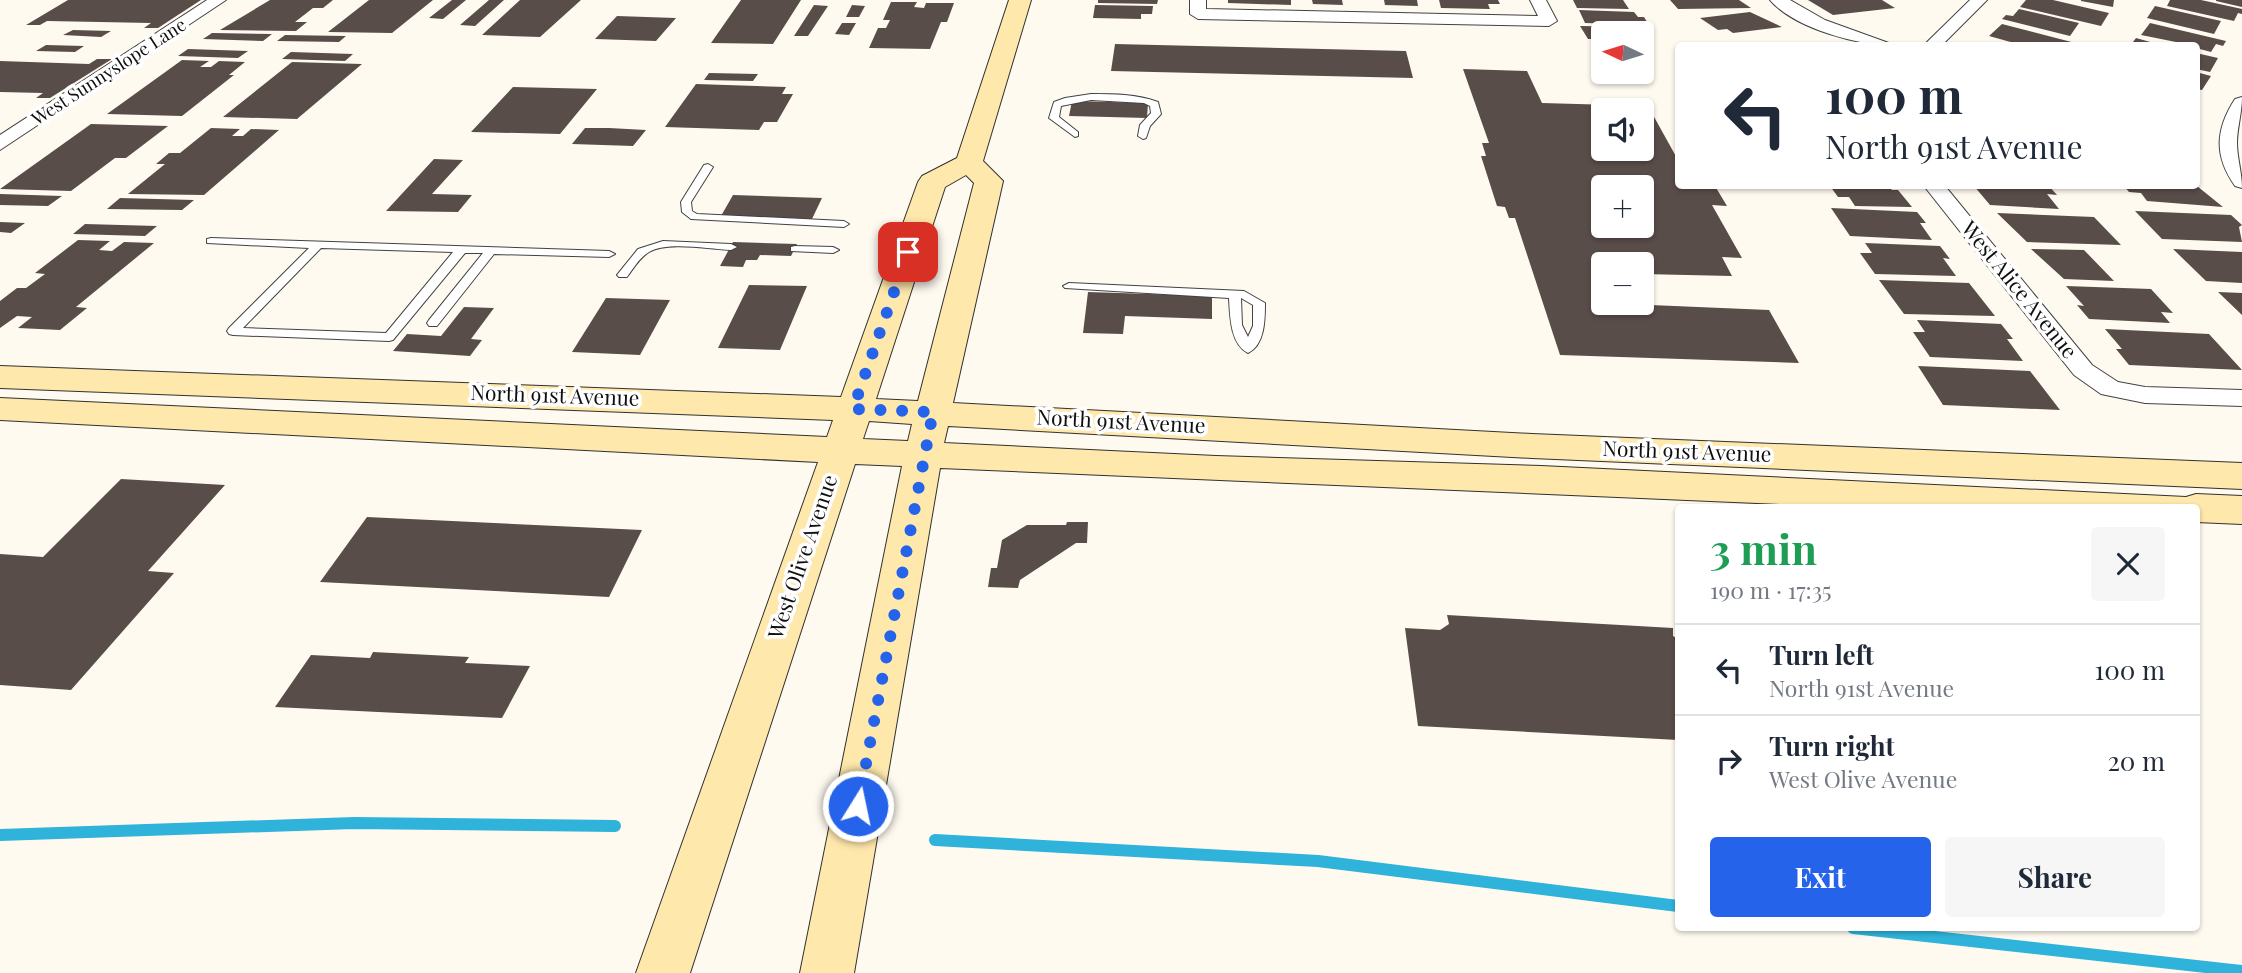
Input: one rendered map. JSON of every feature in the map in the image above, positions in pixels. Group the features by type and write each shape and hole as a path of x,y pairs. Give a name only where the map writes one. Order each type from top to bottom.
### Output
{"main road":[{"path":"827,973 928,434 989,181 969,163 1020,0"},
{"name":"West Olive Avenue","path":"663,973 932,182 969,163"},
{"name":"North 91st Avenue","path":"0,377 853,409 928,434 2109,504"},
{"path":"7,409 51,379"},
{"path":"369,428 398,391"},
{"name":"North 91st Avenue","path":"7,409 839,451 928,434 1546,446 2242,476"},
{"path":"2200,508 2242,510"}],"street":[{"name":"West Sunnyslope Lane","path":"0,144 218,0"},
{"path":"1198,7 1549,21 1538,0"},
{"path":"1778,0 1819,24 1876,42"},
{"path":"1935,42 1979,0"},
{"path":"2242,103 2226,141 2229,162 2242,182"},
{"name":"West Alice Avenue","path":"1936,189 2083,370 2110,387 2145,395 2242,398"}],"lane":[{"path":"1074,135 1054,118 1057,104 1077,97 1142,99 1155,104 1156,114 1145,125 1143,136"},
{"path":"708,167 686,202 687,212 695,217 844,223"},
{"path":"211,242 609,254"},
{"path":"320,244 233,331 389,337 462,248"},
{"path":"624,275 636,257 646,249 659,245 731,247"},
{"path":"795,249 833,250"},
{"path":"433,323 491,250"},
{"path":"1069,286 1236,293 1259,303 1259,327 1248,349 1236,325 1236,293"}],"building":[{"path":"68,0 201,0 158,28 144,28 151,23 47,21 40,25 26,25"},
{"path":"270,0 333,0 323,8 313,8 295,22 307,22 296,31 220,30"},
{"path":"369,0 433,0 392,33 328,32"},
{"path":"452,0 466,0 443,19 429,18"},
{"path":"489,0 504,0 475,26 460,25"},
{"path":"520,0 581,0 540,37 482,35"},
{"path":"741,0 801,0 773,44 711,43"},
{"path":"1098,0 1158,0 1157,4 1098,3"},
{"path":"1228,0 1291,0 1291,5 1228,3"},
{"path":"1312,0 1342,0 1343,5 1313,4"},
{"path":"1384,0 1417,0 1418,6 1385,5"},
{"path":"1439,0 1498,0 1500,4 1488,4 1490,9 1441,8"},
{"path":"1573,0 1623,0 1629,9 1577,8"},
{"path":"1670,0 1739,0 1751,8 1678,9"},
{"path":"1808,0 1882,0 1895,8 1833,15"},
{"path":"2026,0 2053,0 2109,13 2101,26 2020,7"},
{"path":"2081,0 2114,0 2113,7"},
{"path":"2170,0 2201,0 2242,9 2242,14 2238,13 2234,21 2167,6"},
{"path":"2242,0 2242,7 2216,1"},
{"path":"891,2 917,2 914,7 924,8 926,3 954,3 947,22 941,22 930,49 869,48 878,28 886,28 890,20 883,20"},
{"path":"814,5 828,6 808,36 794,36"},
{"path":"852,5 865,6 859,17 846,17"},
{"path":"1095,5 1153,6 1152,14 1141,14 1141,19 1093,18"},
{"path":"2155,6 2221,21 2214,34 2147,18"},
{"path":"2019,9 2079,23 2070,36 2002,19 2006,15 2013,16"},
{"path":"1579,10 1634,12 1646,21 1591,21 1585,23"},
{"path":"1750,12 1782,27 1733,33 1727,29 1718,30 1700,18"},
{"path":"617,16 676,18 656,41 595,39"},
{"path":"842,23 856,23 849,35 835,34"},
{"path":"2150,23 2226,41 2223,46 2216,44 2211,52 2200,49 2200,42 2176,42 2141,35"},
{"path":"2002,24 2071,42 2011,42 1989,36"},
{"path":"1580,26 1591,26 1591,39 1588,39"},
{"path":"73,30 111,31 101,37 63,35"},
{"path":"212,33 272,34 263,41 203,39"},
{"path":"285,35 346,36 339,42 277,41"},
{"path":"2136,38 2150,42 2133,42"},
{"path":"1115,44 1406,51 1413,78 1111,71"},
{"path":"46,45 84,46 75,52 36,51"},
{"path":"188,49 248,51 238,58 178,56"},
{"path":"291,52 353,54 345,61 282,59"},
{"path":"2200,54 2218,58 2210,72 2200,70"},
{"path":"97,59 112,59 50,98 36,98 43,93 0,92 0,61 89,64"},
{"path":"182,60 209,61 200,67 211,67 219,61 245,62 229,75 234,75 182,116 107,114"},
{"path":"292,62 362,64 297,119 223,117"},
{"path":"1463,69 1527,71 1542,103 1591,104 1591,161 1654,161 1654,117 1675,155 1675,189 1717,189 1727,206 1712,205 1742,258 1722,257 1732,276 1654,274 1654,252 1591,252 1591,315 1654,315 1654,305 1769,310 1799,363 1560,355 1515,218 1509,218 1505,207 1497,206 1481,156 1486,156 1482,143 1489,143"},
{"path":"709,73 758,74 753,81 704,80"},
{"path":"2200,73 2211,76 2200,90"},
{"path":"696,84 786,87 782,94 793,94 777,122 764,122 759,130 665,127"},
{"path":"513,87 597,89 560,134 471,132"},
{"path":"1072,101 1148,103 1147,118 1069,116"},
{"path":"91,124 168,126 126,158 115,158 71,191 0,189"},
{"path":"211,128 240,129 232,136 243,136 251,129 279,130 204,195 128,194 165,164 156,164 169,153 180,153"},
{"path":"585,128 646,130 633,146 572,144"},
{"path":"434,159 463,160 432,194 472,195 458,212 386,211"},
{"path":"2200,188 2223,207 2147,201 2141,193 2129,192 2126,189"},
{"path":"1832,189 1891,189 1898,190 1912,207 1855,206 1849,197 1838,197"},
{"path":"1977,189 2052,189 2057,195 2047,194 2059,209 1990,205"},
{"path":"0,194 62,196 48,206 0,205"},
{"path":"733,195 822,198 812,219 721,216"},
{"path":"120,198 194,200 182,210 107,209"},
{"path":"1831,208 1917,212 1926,223 1920,223 1932,240 1850,236"},
{"path":"2135,211 2231,215 2242,225 2239,227 2242,242 2162,239"},
{"path":"1997,213 2094,217 2121,245 2027,242"},
{"path":"0,222 25,223 11,233 0,232"},
{"path":"85,224 157,226 145,236 73,234"},
{"path":"78,240 110,241 99,250 112,251 124,242 154,243 76,307 87,308 60,330 18,328 32,317 17,316 0,328 0,301 17,288 26,288 45,274 35,273"},
{"path":"733,242 797,244 791,256 760,255 757,260 746,260 743,267 720,266"},
{"path":"1865,243 1940,246 1950,259 1943,258 1956,276 1875,274 1860,253 1872,253"},
{"path":"2031,249 2084,250 2114,281 2064,279"},
{"path":"2173,249 2242,252 2242,283 2206,281"},
{"path":"1879,280 1969,283 1995,316 1904,314"},
{"path":"749,285 807,286 780,350 718,348"},
{"path":"2066,286 2151,289 2173,313 2161,312 2170,323 2089,319 2077,305 2084,306"},
{"path":"1088,292 1212,296 1212,319 1125,316 1123,334 1083,333"},
{"path":"2218,292 2242,293 2242,315"},
{"path":"606,298 670,300 640,355 572,352"},
{"path":"464,307 494,308 471,339 482,340 470,356 393,351 407,334 441,336"},
{"path":"1917,320 2001,324 2013,339 2007,339 2023,361 1930,357 1913,332 1925,332"},
{"path":"2105,329 2209,334 2242,370 2129,365 2116,349 2122,349"},
{"path":"1918,366 2030,371 2060,410 1943,405"},
{"path":"121,479 225,485 148,571 174,573 71,690 0,685 0,554 43,557"},
{"path":"367,517 642,530 609,597 320,582"},
{"path":"1067,522 1088,522 1087,543 1076,543 1020,580 1018,588 988,587 991,568 997,568 1002,540 1027,525 1066,525"},
{"path":"1447,615 1673,628 1675,740 1418,726 1405,628 1440,630 1449,624"},
{"path":"373,652 469,657 465,663 530,666 502,718 275,707 311,655 370,658"}],"waterway":[{"path":"0,835 354,823 615,826"},
{"path":"935,840 1318,861 1675,906"},
{"path":"1880,931 2242,971"}],"route":[{"path":"858,806 933,412 853,409 908,252"}]}
